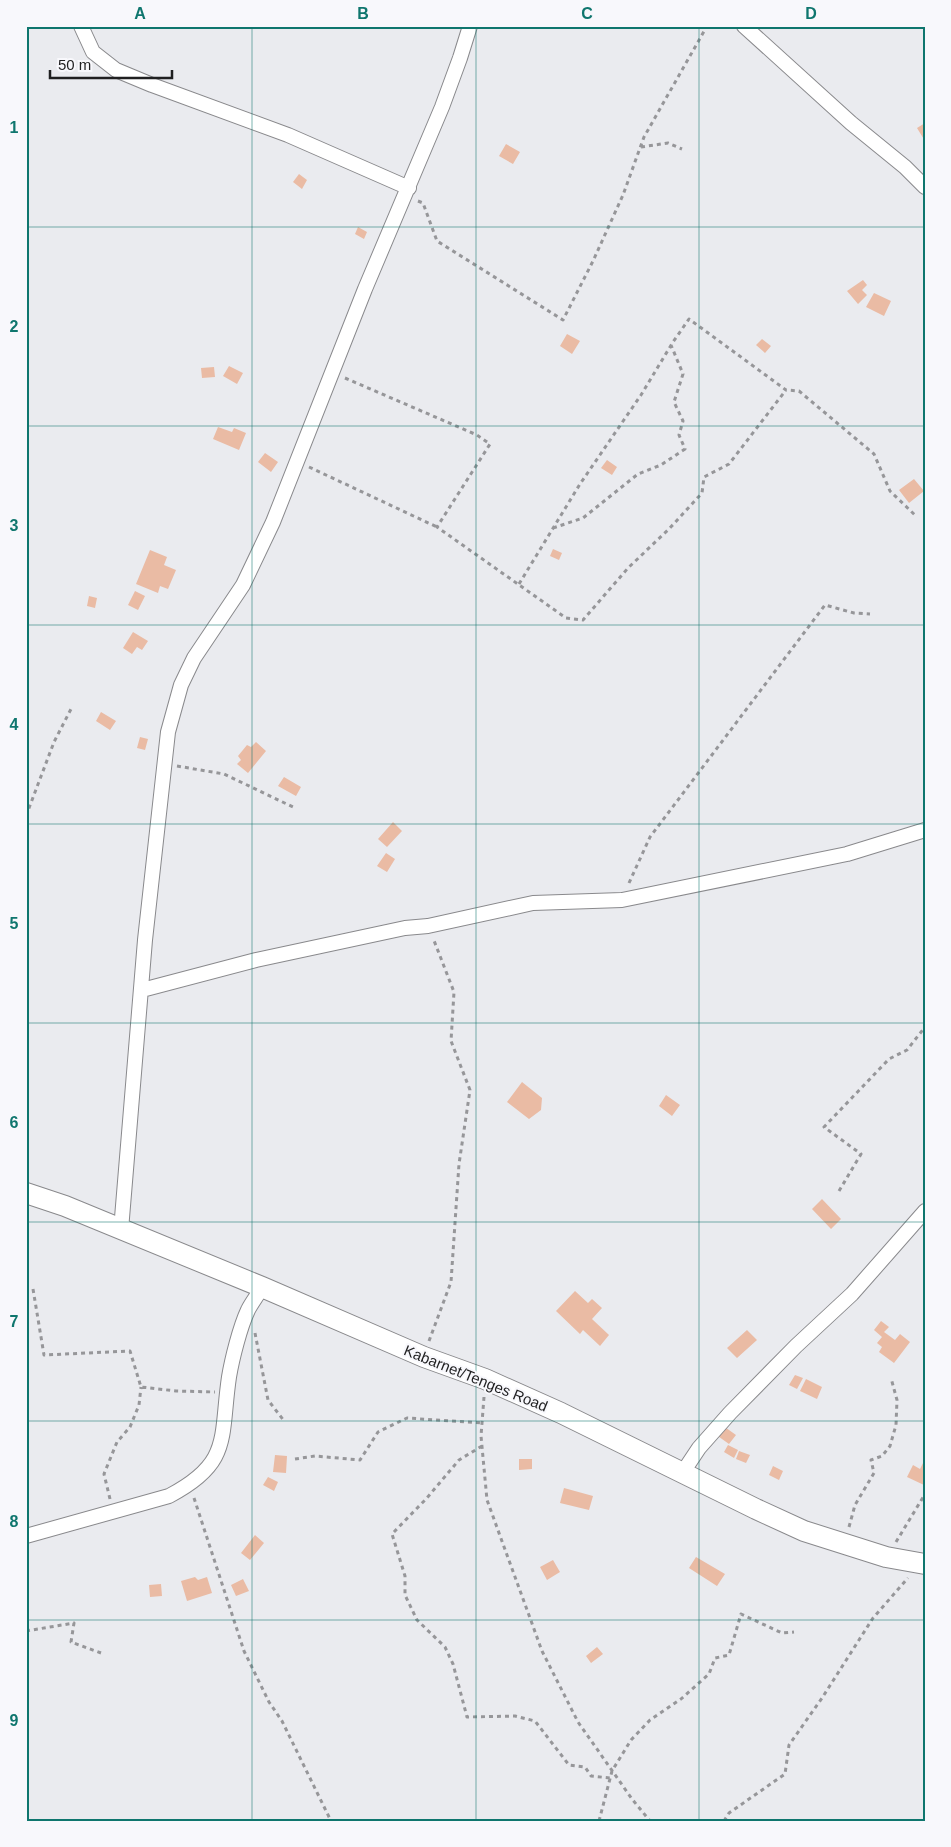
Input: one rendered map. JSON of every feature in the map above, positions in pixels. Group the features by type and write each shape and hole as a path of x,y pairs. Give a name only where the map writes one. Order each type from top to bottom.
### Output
{"street":[{"path":"81,26 93,52 116,70 288,135 407,192"},
{"path":"121,1230 145,940 171,715 181,685 194,658 243,585 273,522 365,288 407,192 460,58 470,26"},
{"path":"744,26 851,123 905,167 925,187"},
{"path":"142,990 256,960 404,928 428,926 533,903 622,900 847,854 925,830"},
{"name":"Kabarnet/Tenges Road","path":"26,1193 65,1206 262,1287 424,1357 485,1379 796,1527 886,1557 922,1564"},
{"path":"683,1472 699,1448 724,1420 796,1346 852,1294 925,1211"},
{"path":"26,1536 169,1496 189,1485 211,1465 221,1447 225,1430 231,1368 248,1311 262,1287"}],"path":[{"path":"407,192 423,203 437,241 562,320 593,261 640,148 669,91 707,26"},
{"path":"640,148 668,143 682,150"},
{"path":"519,584 580,484 641,395 689,319 786,390 799,391 874,454 890,492 917,517"},
{"path":"553,528 583,518 638,474 661,465 685,449 679,436 683,421 674,402 683,374 671,345"},
{"path":"332,373 460,428 490,444 437,527"},
{"path":"297,462 437,527 566,618 583,620 628,568 669,529 702,493 704,477 729,464 786,390"},
{"path":"622,900 650,838 826,605 854,613 870,614"},
{"path":"26,816 54,742 71,710"},
{"path":"164,764 224,774 292,807"},
{"path":"424,1357 451,1282 458,1164 470,1090 451,1041 454,992 428,926"},
{"path":"839,1191 861,1154 824,1127 889,1059 907,1050 925,1027"},
{"path":"33,1289 44,1355 130,1351 141,1387 139,1404 130,1427 117,1442 104,1474 112,1512"},
{"path":"248,1311 257,1341 268,1400 285,1422"},
{"path":"844,1544 856,1505 874,1473 871,1460 882,1456 890,1446 896,1425 897,1400 891,1378"},
{"path":"485,1379 482,1446 487,1500 542,1651 578,1722 632,1799 650,1821"},
{"path":"141,1387 176,1391 228,1392"},
{"path":"295,1458 315,1456 360,1460 378,1432 407,1418 482,1423"},
{"path":"482,1446 459,1460 426,1499 392,1534 405,1576 405,1595 417,1620 445,1647 453,1664 467,1717 515,1716 536,1721 569,1764 585,1767 591,1776 610,1778"},
{"path":"189,1485 244,1652 269,1702 282,1721 331,1821"},
{"path":"886,1557 925,1494"},
{"path":"724,1821 729,1813 785,1774 790,1744 873,1618 922,1564"},
{"path":"599,1821 612,1771 631,1740 650,1720 681,1699 709,1674 715,1658 729,1655 741,1614 782,1633 794,1632"},
{"path":"26,1631 74,1624 71,1642 101,1653"}],"building":[{"path":"925,123 925,141 917,128"},
{"path":"506,144 520,152 513,164 499,156"},
{"path":"299,174 307,180 302,189 293,182"},
{"path":"358,227 367,232 364,239 355,234"},
{"path":"863,280 867,285 862,290 867,295 858,304 847,291"},
{"path":"874,293 891,301 884,316 866,307"},
{"path":"567,334 580,341 572,354 560,346"},
{"path":"762,339 771,346 765,353 756,345"},
{"path":"229,366 243,373 237,384 223,376"},
{"path":"214,367 215,377 202,378 201,368"},
{"path":"218,427 232,432 234,428 246,433 239,450 213,439"},
{"path":"265,453 278,462 271,472 258,462"},
{"path":"607,460 617,467 612,475 601,468"},
{"path":"914,479 924,491 909,503 899,490"},
{"path":"553,549 562,553 559,560 550,556"},
{"path":"150,550 167,557 164,565 176,570 168,589 160,586 158,593 136,584"},
{"path":"135,591 145,596 138,610 128,605"},
{"path":"89,596 97,598 95,608 87,606"},
{"path":"133,632 148,641 142,650 137,647 132,654 123,648"},
{"path":"101,712 116,721 110,730 96,721"},
{"path":"140,737 148,739 145,750 137,748"},
{"path":"256,742 266,751 248,773 237,764 241,760 238,756 247,745 251,747"},
{"path":"284,777 301,787 296,796 278,786"},
{"path":"393,822 402,831 387,847 378,839"},
{"path":"386,853 395,859 387,872 377,866"},
{"path":"522,1082 542,1098 541,1110 529,1119 507,1102"},
{"path":"666,1095 680,1105 672,1116 659,1106"},
{"path":"822,1199 841,1219 831,1229 812,1209"},
{"path":"575,1291 588,1303 592,1299 602,1308 592,1319 609,1335 600,1346 583,1330 580,1334 556,1311"},
{"path":"881,1321 889,1327 884,1332 895,1340 900,1334 910,1342 894,1363 879,1352 882,1347 877,1343 882,1337 874,1330"},
{"path":"747,1330 757,1340 737,1358 727,1348"},
{"path":"795,1375 803,1378 797,1389 789,1385"},
{"path":"806,1379 822,1387 817,1399 800,1391"},
{"path":"722,1425 736,1435 729,1444 715,1434"},
{"path":"728,1445 738,1450 734,1458 724,1452"},
{"path":"739,1451 750,1455 746,1463 736,1459"},
{"path":"275,1455 287,1456 286,1473 273,1472"},
{"path":"519,1459 532,1459 532,1469 519,1470"},
{"path":"925,1459 924,1485 907,1477 913,1465 920,1469"},
{"path":"773,1466 783,1471 779,1480 769,1475"},
{"path":"268,1477 278,1482 274,1491 263,1485"},
{"path":"564,1488 593,1496 589,1510 560,1503"},
{"path":"255,1535 264,1543 250,1560 241,1553"},
{"path":"696,1557 725,1574 717,1586 689,1568"},
{"path":"553,1560 560,1572 547,1580 540,1567"},
{"path":"195,1577 198,1580 207,1577 212,1593 187,1601 181,1581"},
{"path":"243,1579 249,1591 236,1596 231,1585"},
{"path":"161,1584 162,1596 150,1597 149,1585"},
{"path":"597,1647 603,1654 591,1663 586,1656"}]}
